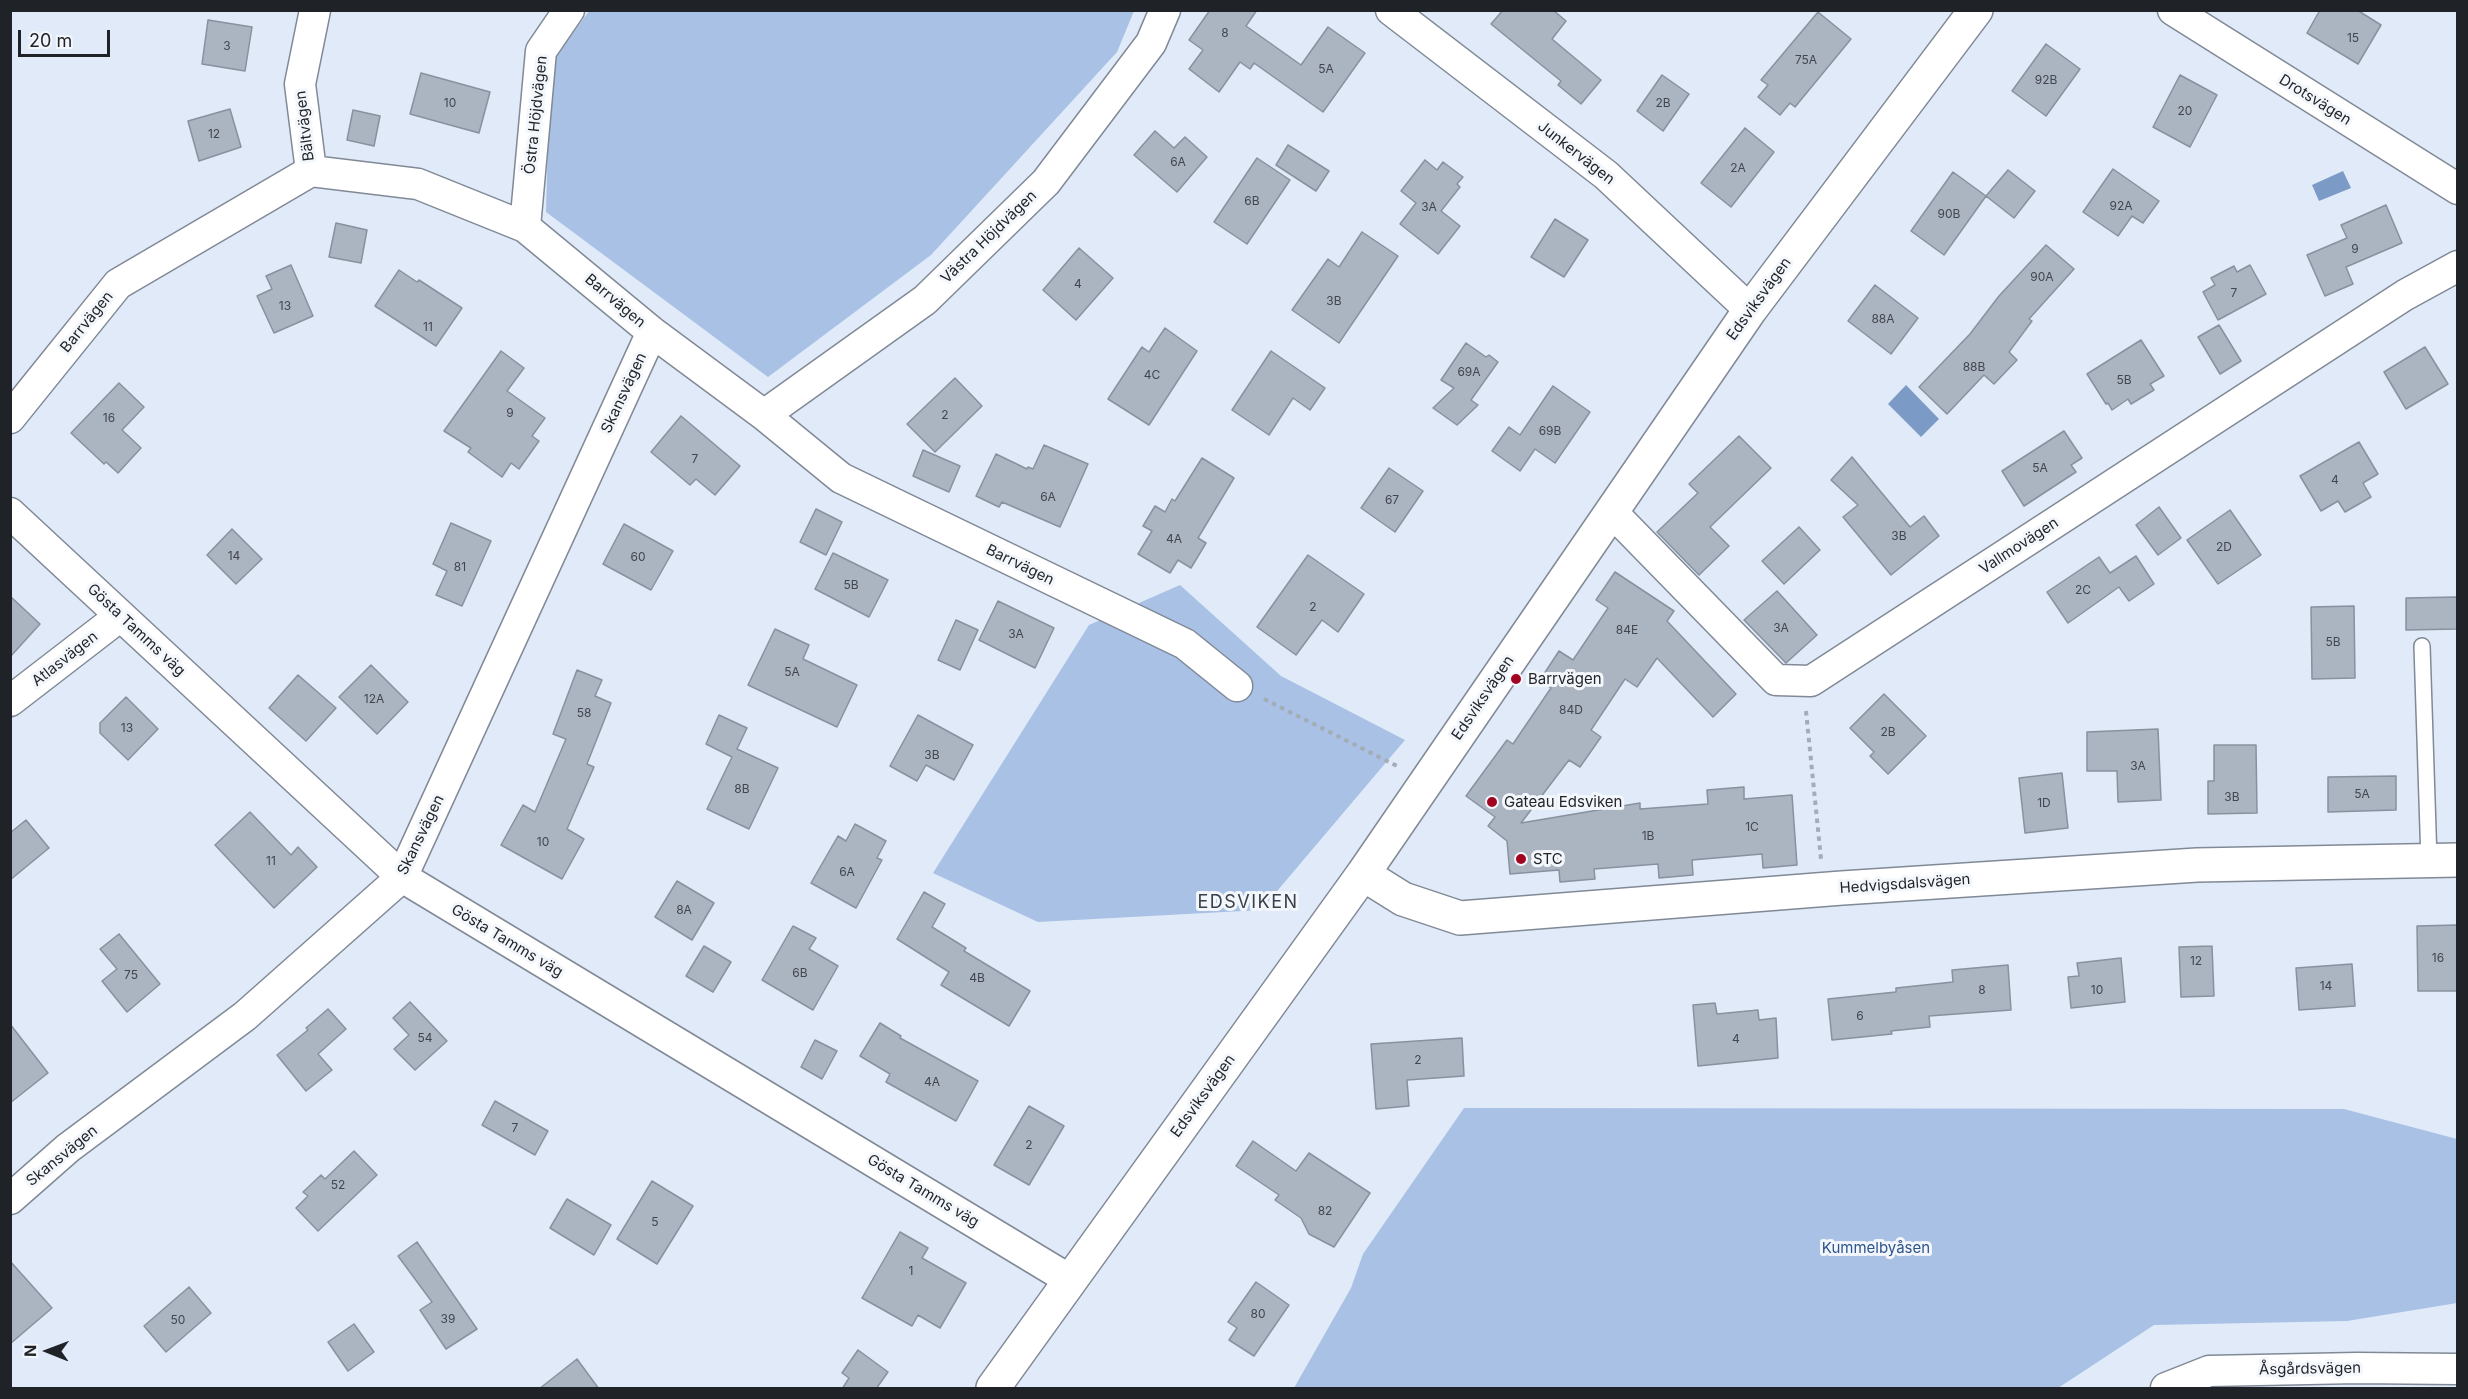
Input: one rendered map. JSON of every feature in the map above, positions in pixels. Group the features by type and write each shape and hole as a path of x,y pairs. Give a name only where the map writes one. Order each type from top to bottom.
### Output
{"street":[{"name":"Bältvägen","path":"311,171 300,84 315,10"},
{"name":"Östra Höjdvägen","path":"525,227 541,51 569,10"},
{"name":"Västra Höjdvägen","path":"764,415 925,300 1046,182 1151,43 1165,10"},
{"name":"Junkervägen","path":"1391,10 1606,175 1750,310"},
{"name":"Edsviksvägen","path":"993,1389 1363,874 1750,310 1976,10"},
{"name":"Drotsvägen","path":"2173,10 2457,189"},
{"name":"Barrvägen","path":"10,418 118,284 311,171 418,184 525,227 652,332 764,415 841,477 1185,644 1237,686"},
{"name":"Vallmovägen","path":"1803,681 1811,681 2405,295 2457,266"},
{"name":"Skansvägen","path":"10,1199 68,1148 245,1016 402,877 652,332"},
{"path":"1611,511 1776,680 1803,681"},
{"name":"Gösta Tamms väg","path":"10,513 402,877 1070,1280"},
{"name":"Atlasvägen","path":"10,701 119,616"},
{"name":"Hedvigsdalsvägen","path":"1363,874 1403,899 1460,918 1824,890 2197,865 2443,861"},
{"name":"Åsgårdsvägen","path":"2166,1389 2209,1371 2357,1368 2457,1369"}],"lane":[{"path":"2422,646 2443,861"}],"path":[{"path":"1803,681 1824,890"},
{"path":"1237,686 1395,764 1422,786"}],"green space":[{"path":"589,11 1134,11 1117,52 931,255 768,377 546,212 550,65"},
{"path":"1180,585 1281,676 1405,740 1261,910 1038,922 933,873 1089,625"},
{"name":"Kummelbyåsen","path":"1464,1108 2344,1109 2457,1139 2457,1303 2347,1321 2154,1325 2058,1388 1294,1388 1351,1288 1363,1254"}],"shaded area":[{"path":"2343,171 2351,188 2319,201 2312,185"},
{"path":"1906,385 1939,419 1921,437 1888,404"}],"building":[{"path":"1210,10 1257,10 1246,26 1301,65 1328,27 1365,53 1323,112 1254,63 1250,69 1240,62 1219,92 1189,69 1203,50 1189,40"},
{"path":"1503,10 1553,10 1566,21 1552,39 1601,80 1581,104 1558,85 1561,81 1491,24"},
{"path":"2320,10 2357,10 2381,25 2358,64 2307,33"},
{"path":"1818,12 1851,39 1795,107 1790,103 1780,115 1758,97 1768,85 1761,80"},
{"path":"208,20 252,27 245,71 202,64"},
{"path":"2046,44 2080,69 2046,116 2012,91"},
{"path":"421,73 490,92 479,133 410,114"},
{"path":"1662,75 1689,94 1663,131 1637,111"},
{"path":"2180,75 2217,95 2190,147 2153,127"},
{"path":"230,109 241,147 199,161 188,121"},
{"path":"353,110 380,116 374,146 347,140"},
{"path":"1745,128 1774,152 1731,207 1701,183"},
{"path":"1155,131 1174,148 1185,137 1207,157 1177,192 1134,155"},
{"path":"1288,145 1329,171 1316,191 1276,165"},
{"path":"1257,158 1290,180 1247,244 1214,222"},
{"path":"1425,160 1437,170 1443,162 1463,177 1457,184 1460,187 1441,211 1460,226 1438,254 1400,224 1416,203 1401,191"},
{"path":"2113,169 2159,201 2143,223 2132,216 2118,236 2083,212"},
{"path":"2008,170 2035,191 2014,218 1986,196"},
{"path":"1953,172 1986,196 1944,255 1911,231"},
{"path":"2386,205 2402,243 2346,267 2353,284 2325,296 2307,255 2347,238 2341,225"},
{"path":"1555,219 1588,240 1564,277 1531,257"},
{"path":"336,223 367,230 361,263 329,257"},
{"path":"1362,232 1398,256 1339,343 1292,310 1328,259 1339,267"},
{"path":"2046,245 2074,269 2029,319 2032,321 2009,352 2017,360 1994,384 1984,375 1947,414 1919,387 1970,334 1999,296"},
{"path":"1079,248 1113,278 1076,320 1043,290"},
{"path":"291,265 313,316 274,333 257,296 272,289 266,276"},
{"path":"2250,265 2266,294 2218,320 2203,292 2215,285 2211,278 2234,266 2237,272"},
{"path":"399,270 462,308 436,346 375,306"},
{"path":"1875,285 1918,318 1891,354 1848,321"},
{"path":"2219,325 2241,361 2220,374 2198,337"},
{"path":"1165,328 1197,351 1149,425 1108,399 1142,347 1149,352"},
{"path":"2141,340 2164,376 2150,384 2154,390 2131,404 2128,399 2112,410 2087,374"},
{"path":"1466,343 1486,357 1489,355 1498,362 1471,400 1478,405 1457,425 1433,408 1454,388 1441,380"},
{"path":"2425,347 2448,384 2406,409 2384,372"},
{"path":"501,351 524,368 507,391 545,418 532,436 539,441 519,469 511,463 502,477 468,452 471,448 444,431"},
{"path":"1271,351 1325,388 1310,410 1293,398 1269,435 1232,410"},
{"path":"955,378 982,406 935,452 907,424"},
{"path":"119,383 144,407 122,430 141,448 118,473 106,462 104,464 71,433"},
{"path":"1553,386 1590,412 1555,463 1535,449 1520,471 1492,451 1509,427 1520,435"},
{"path":"681,416 740,466 715,495 696,479 690,485 651,452"},
{"path":"2064,431 2082,458 2071,465 2076,472 2024,506 2002,471"},
{"path":"1739,436 1771,468 1710,527 1729,546 1699,575 1657,532 1698,493 1689,484"},
{"path":"2359,442 2378,474 2363,483 2371,497 2345,512 2338,501 2321,511 2300,476"},
{"path":"1044,445 1088,464 1060,527 1002,502 999,507 976,496 996,454 1027,469 1028,467 1033,469"},
{"path":"923,450 960,466 949,492 913,476"},
{"path":"1852,457 1910,527 1924,516 1939,536 1891,575 1843,517 1858,505 1831,480"},
{"path":"1202,458 1234,478 1198,538 1206,543 1191,568 1178,560 1170,573 1138,554 1152,531 1143,526 1155,506 1165,512 1172,499 1175,501"},
{"path":"1389,468 1423,491 1395,532 1361,508"},
{"path":"2159,507 2181,538 2158,555 2136,525"},
{"path":"816,509 842,522 826,555 800,542"},
{"path":"2230,510 2261,555 2218,584 2187,540"},
{"path":"451,523 491,541 462,606 436,595 447,571 433,564"},
{"path":"624,524 673,551 651,590 603,564"},
{"path":"1799,527 1820,550 1784,584 1762,561"},
{"path":"232,529 262,559 236,584 207,555"},
{"path":"833,553 888,580 869,617 815,589"},
{"path":"1308,555 1364,594 1338,632 1322,620 1296,655 1257,627"},
{"path":"2136,556 2154,584 2129,601 2119,587 2068,623 2047,592 2099,557 2110,573"},
{"path":"1615,572 1674,611 1667,621 1736,694 1713,717 1657,658 1637,687 1625,679 1591,730 1601,737 1580,767 1569,760 1521,823 1640,803 1640,809 1708,804 1707,790 1744,787 1744,799 1792,795 1797,865 1763,868 1762,854 1692,860 1693,875 1659,878 1658,864 1594,869 1595,879 1560,882 1559,870 1510,874 1507,841 1488,826 1495,817 1466,796 1507,740 1513,744 1551,688 1540,680 1559,651 1573,660 1608,608 1596,600"},
{"path":"1777,591 1817,635 1786,663 1744,620"},
{"path":"10,596 40,624 10,657"},
{"path":"2457,597 2457,629 2406,630 2406,598"},
{"path":"998,601 1054,628 1035,668 979,640"},
{"path":"2354,606 2355,678 2312,679 2311,607"},
{"path":"956,620 978,630 960,670 938,660"},
{"path":"775,629 809,645 803,659 857,685 837,727 748,685"},
{"path":"371,665 408,702 377,734 339,697"},
{"path":"577,670 602,680 595,696 611,703 587,764 594,767 567,829 584,839 562,879 501,845 523,805 535,812 566,739 553,734"},
{"path":"298,675 336,708 306,741 269,708"},
{"path":"1884,694 1926,736 1888,774 1870,756 1874,752 1850,728"},
{"path":"126,697 158,729 128,760 100,733 100,723"},
{"path":"719,715 747,728 737,749 778,768 749,829 707,809 732,757 706,744"},
{"path":"918,715 973,745 954,780 926,765 917,781 890,766"},
{"path":"2158,729 2161,800 2118,802 2117,771 2087,771 2087,732"},
{"path":"2214,745 2256,745 2257,813 2208,814 2208,781 2214,781"},
{"path":"2062,773 2068,828 2025,833 2019,778"},
{"path":"2396,776 2396,810 2328,812 2328,777"},
{"path":"250,812 291,855 298,847 317,867 274,908 215,845"},
{"path":"26,820 49,848 10,880 10,833"},
{"path":"855,824 886,841 877,858 882,860 856,908 811,883 838,836 846,841"},
{"path":"677,881 714,903 692,940 655,917"},
{"path":"924,892 945,904 932,927 966,948 964,951 1030,991 1009,1026 941,985 949,972 897,939"},
{"path":"2457,925 2457,991 2418,991 2417,926"},
{"path":"793,926 816,938 809,949 838,966 813,1010 762,980"},
{"path":"119,934 160,984 127,1012 102,981 117,969 100,949"},
{"path":"704,946 731,962 713,992 686,976"},
{"path":"2212,946 2214,996 2181,997 2179,947"},
{"path":"2121,958 2125,1002 2071,1008 2068,977 2079,976 2077,963"},
{"path":"2352,964 2355,1006 2299,1010 2296,968"},
{"path":"2008,965 2011,1010 1929,1016 1930,1027 1891,1031 1892,1034 1832,1040 1828,999 1896,992 1896,988 1953,982 1952,970"},
{"path":"410,1002 447,1041 415,1070 394,1049 409,1035 393,1018"},
{"path":"1715,1003 1717,1014 1758,1010 1759,1020 1776,1018 1778,1058 1698,1066 1693,1005"},
{"path":"328,1009 346,1029 318,1054 332,1070 306,1091 277,1055 308,1030 306,1028"},
{"path":"880,1023 901,1036 900,1038 978,1081 956,1121 886,1082 890,1074 860,1056"},
{"path":"10,1024 48,1073 10,1103"},
{"path":"1462,1038 1464,1076 1407,1080 1409,1106 1376,1109 1371,1044"},
{"path":"815,1040 837,1051 822,1079 801,1067"},
{"path":"495,1101 548,1131 535,1155 482,1125"},
{"path":"1029,1106 1064,1126 1029,1185 994,1165"},
{"path":"1253,1141 1296,1171 1309,1153 1370,1193 1334,1247 1309,1234 1301,1218 1275,1200 1279,1195 1236,1166"},
{"path":"354,1151 377,1175 318,1231 296,1208 308,1196 303,1192 321,1175 325,1179"},
{"path":"652,1181 693,1206 657,1264 617,1239"},
{"path":"567,1199 611,1225 594,1255 550,1228"},
{"path":"900,1232 928,1248 922,1258 966,1283 940,1328 918,1315 912,1326 862,1298"},
{"path":"417,1242 477,1329 446,1349 420,1310 432,1302 398,1256"},
{"path":"10,1261 52,1308 10,1344"},
{"path":"1256,1282 1289,1305 1254,1356 1229,1340 1237,1328 1228,1322"},
{"path":"189,1287 211,1313 166,1352 144,1326"},
{"path":"354,1324 374,1352 348,1371 328,1342"},
{"path":"858,1350 888,1372 876,1389 842,1389 849,1378 842,1373"},
{"path":"577,1359 599,1389 539,1389"}],"place":[{"name":"Barrvägen","path":"1516,679"},
{"name":"Gateau Edsviken","path":"1492,802"},
{"name":"STC","path":"1521,859"}],"district":[{"name":"EDSVIKEN","path":"1248,903"}]}
